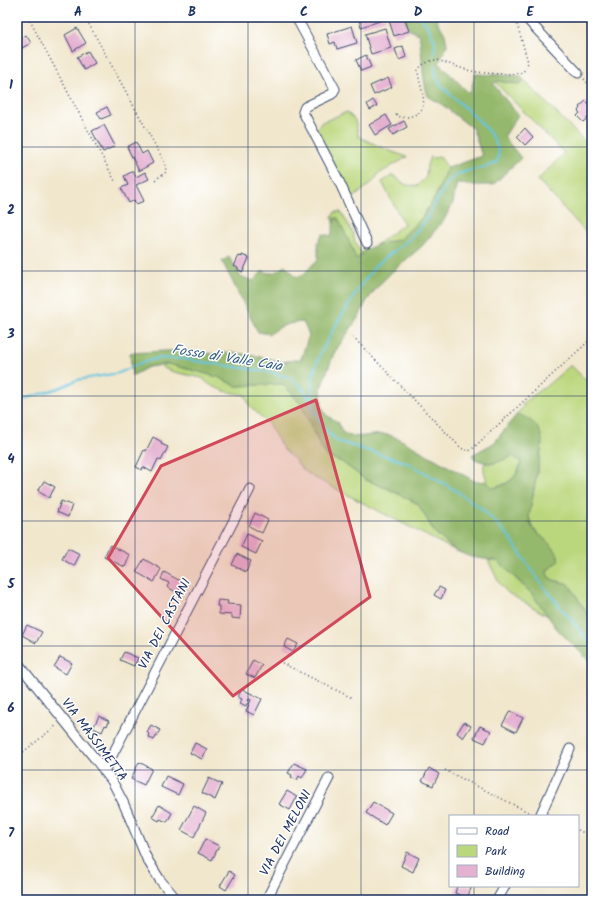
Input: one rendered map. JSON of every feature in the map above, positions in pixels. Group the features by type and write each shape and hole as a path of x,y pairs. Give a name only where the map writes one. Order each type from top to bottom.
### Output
{"street":[{"path":"296,17 335,89 332,94 305,107 303,112 338,179 367,243"},
{"path":"525,17 578,72"},
{"name":"VIA DEI CASTANI","path":"104,771 250,489"},
{"name":"VIA MASSIMETTA","path":"17,662 104,771 123,802 136,836 150,864 177,900"},
{"path":"540,815 570,749"},
{"name":"VIA DEI MELONI","path":"266,900 330,778"},
{"path":"497,900 504,887"}],"path":[{"path":"28,17 115,181"},
{"path":"85,17 165,163 166,172 163,176 155,180"},
{"path":"396,114 403,118 408,117 414,115 422,108 424,103 418,70 420,66 432,60 441,61 469,71 516,74 524,71 528,62 515,17"},
{"path":"578,72 592,88"},
{"path":"353,337 461,448 468,451 471,450 592,338"},
{"path":"282,663 352,698"},
{"path":"17,757 63,720"},
{"path":"445,770 534,815"},
{"path":"579,830 592,836"}],"highlighted area":[{"path":"316,400 370,597 233,696 108,558 161,466"}],"green space":[{"path":"404,17 435,17 445,34 447,45 439,63 470,94 475,74 520,76 524,80 519,84 497,81 493,84 518,115 504,137 521,158 493,185 467,185 457,182 453,203 444,220 422,246 378,286 366,302 360,315 334,353 321,388 322,406 326,415 339,423 341,430 346,434 352,436 382,434 393,436 476,482 487,481 491,488 507,483 511,480 520,468 521,462 513,456 498,462 490,463 475,459 472,455 494,443 517,414 525,417 535,424 540,431 542,445 529,516 530,523 534,529 554,548 559,558 557,563 547,571 548,576 553,580 569,584 592,624 592,664 557,629 532,594 498,561 471,557 456,551 435,533 418,504 389,489 366,480 342,462 328,457 320,446 301,404 283,384 236,386 218,377 168,364 148,367 132,376 130,353 183,350 212,354 232,352 281,362 301,359 309,335 303,322 285,325 270,334 258,332 222,261 229,257 240,276 253,281 263,271 273,273 285,265 297,277 304,274 318,259 318,242 323,234 331,236 335,218 338,218 356,260 365,250 376,245 400,239 420,220 434,199 448,168 482,156 473,129 444,106 428,96 424,81 419,34 408,29"},
{"path":"524,80 592,149 592,239 538,180 564,153 495,82 519,84"},
{"path":"347,112 355,120 359,137 407,157 377,175 375,180 352,199 316,129 322,122"},
{"path":"430,157 440,157 448,168 434,199 420,220 400,239 376,245 404,224 382,182 393,175 406,185 417,186 426,177 427,165"},
{"path":"335,212 341,212 353,233 355,242 362,254 356,260 352,248 335,218 334,221 332,217"},
{"path":"168,363 218,377 236,386 283,384 301,404 320,446 328,457 342,462 366,480 389,489 418,504 435,533 456,551 313,477 302,469 284,450 269,425 249,405 245,395 224,391 210,385 202,378 174,372 163,368 160,365"},
{"path":"571,365 592,387 592,611 588,615 569,584 553,580 547,576 547,571 557,562 549,544 533,529 529,516 542,445 517,414 523,407 523,404"},
{"path":"513,456 521,462 517,473 506,483 491,488 485,474 485,463 494,463"},
{"path":"488,560 498,561 532,594 548,616 508,593 499,583"}],"building":[{"path":"358,17 385,17 386,19 361,27"},
{"path":"388,17 404,17 409,31 394,36"},
{"path":"352,26 357,43 337,49 335,42 330,44 327,34"},
{"path":"77,28 86,43 73,51 65,35"},
{"path":"385,28 391,48 371,54 365,34"},
{"path":"26,35 31,43 22,48 17,41"},
{"path":"403,46 406,57 399,60 395,49"},
{"path":"88,51 95,63 84,70 77,57"},
{"path":"366,55 371,67 361,71 356,60"},
{"path":"388,78 392,87 374,95 370,86"},
{"path":"373,100 377,106 370,110 367,104"},
{"path":"586,101 592,106 592,117 590,119 589,117 583,122 577,116 580,113 578,111 580,108 579,107"},
{"path":"107,107 111,115 101,119 97,112"},
{"path":"386,115 392,125 375,135 369,125"},
{"path":"404,121 407,127 393,135 389,129"},
{"path":"104,125 115,146 103,152 92,131"},
{"path":"525,128 533,137 525,145 517,137"},
{"path":"136,142 142,154 147,151 153,163 139,171 127,147"},
{"path":"133,171 136,177 145,172 149,179 136,185 144,201 136,204 134,200 129,203 121,188 128,185 124,176"},
{"path":"242,255 249,258 243,272 234,266 239,256 242,257"},
{"path":"153,437 162,442 161,444 168,447 161,461 158,459 152,472 143,467 142,470 136,467 144,450 146,451"},
{"path":"44,481 55,487 49,498 38,491"},
{"path":"61,501 72,505 68,517 57,512"},
{"path":"255,513 268,520 262,533 249,526"},
{"path":"247,534 262,541 256,554 241,547"},
{"path":"110,545 130,555 125,567 104,557"},
{"path":"68,548 80,554 74,566 62,559"},
{"path":"237,554 251,561 246,572 232,565"},
{"path":"144,559 161,569 154,582 136,572"},
{"path":"164,572 184,583 178,593 167,587 169,583 161,579"},
{"path":"439,587 445,590 441,599 434,595"},
{"path":"218,600 228,601 227,604 241,605 240,619 232,618 232,615 219,614 219,606 217,606"},
{"path":"27,625 42,632 36,643 22,635"},
{"path":"288,639 298,644 293,652 284,647"},
{"path":"124,652 138,658 134,666 120,660"},
{"path":"60,657 72,663 66,674 54,667"},
{"path":"253,660 262,665 255,678 246,674"},
{"path":"242,689 262,699 254,715 246,711 251,700 249,699 246,706 240,703 242,699 238,697"},
{"path":"510,711 523,718 516,732 502,725"},
{"path":"99,716 109,721 107,726 105,725 102,732 93,728"},
{"path":"464,722 471,726 463,738 457,733"},
{"path":"151,725 160,730 154,740 148,737 149,734 147,732"},
{"path":"480,726 491,731 485,743 474,738"},
{"path":"195,743 207,749 202,759 190,753"},
{"path":"139,762 152,769 144,785 131,779"},
{"path":"294,763 307,769 302,778 299,776 297,780 291,777 292,775 288,773"},
{"path":"429,768 439,774 433,786 422,781"},
{"path":"166,776 183,784 178,795 161,787"},
{"path":"209,778 222,784 215,800 202,793"},
{"path":"287,791 297,797 290,810 279,804"},
{"path":"373,802 392,813 385,825 366,813"},
{"path":"159,805 172,813 167,822 160,819 159,821 152,817"},
{"path":"194,806 206,813 194,837 181,830"},
{"path":"205,839 219,846 212,860 198,853"},
{"path":"407,852 419,858 413,872 401,866"},
{"path":"229,871 235,875 226,890 220,886"},
{"path":"457,887 472,887 467,898 455,893"}],"waterway":[{"path":"419,17 427,25 435,41 434,55"},
{"path":"312,405 312,387 315,367 321,352 337,323 376,265 411,238 428,217 446,184 456,175 497,162 498,152 495,142 488,131 442,86 437,77 435,66"},
{"name":"Fosso di Valle Caia","path":"17,403 24,399 59,388 77,380 119,373 141,363 159,358 183,359 269,372 291,378 305,391 322,425 337,441 408,463 455,490 482,509 507,534 543,586 592,645"}]}
